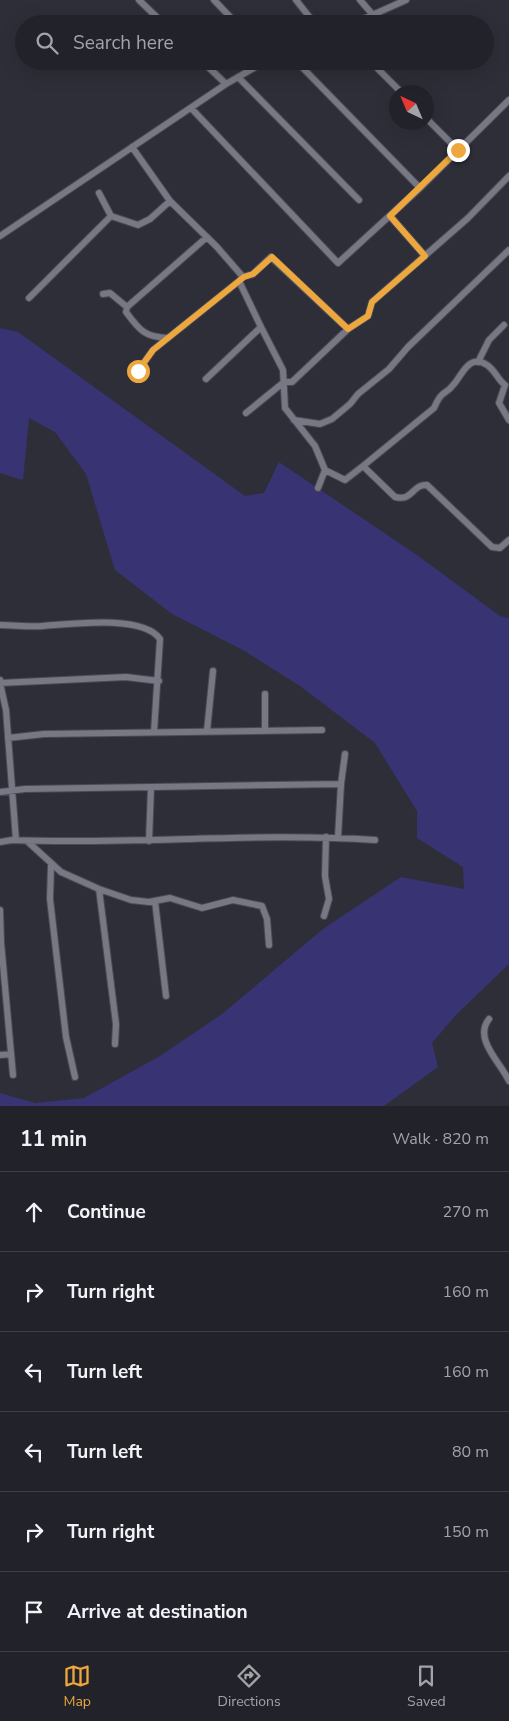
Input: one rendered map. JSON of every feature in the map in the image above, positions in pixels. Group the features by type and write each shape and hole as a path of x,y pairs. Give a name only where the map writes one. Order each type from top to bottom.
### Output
{"street":[{"path":"139,0 155,15"},
{"path":"214,0 228,15"},
{"path":"296,0 307,15"},
{"path":"360,0 373,14 406,0"},
{"path":"211,70 226,84"},
{"path":"0,236 226,84 251,70"},
{"path":"305,70 420,188"},
{"path":"379,70 394,85"},
{"path":"238,78 359,200"},
{"path":"191,108 338,263 420,188 509,100"},
{"path":"434,126 458,150"},
{"path":"132,147 154,175 170,201 207,237 241,279 282,370 285,408 315,446 326,470 345,480 434,408 440,394 455,384 465,367 478,362 487,365 507,385 500,403 509,420"},
{"path":"246,413 284,382 292,382 348,329 368,316 372,302 468,218 509,176"},
{"path":"100,193 112,216 138,225 150,219 170,201"},
{"path":"29,298 112,216"},
{"path":"390,216 425,256"},
{"path":"168,338 150,337 137,327 126,312 127,307 207,237"},
{"path":"294,420 320,424 332,419 358,394 389,369 408,347 509,250"},
{"path":"138,371 153,350 241,279 253,274 270,258 274,258 348,329"},
{"path":"103,294 110,293 127,307"},
{"path":"478,362 489,340 504,325"},
{"path":"206,379 261,327"},
{"path":"363,466 394,497 404,499 420,486 430,486 492,547 500,548 509,540"},
{"path":"318,488 326,470"},
{"path":"0,625 42,626 122,622 152,631 160,639 159,681 154,732"},
{"path":"207,732 213,671"},
{"path":"16,840 14,791 6,710 0,682 126,677 159,681"},
{"path":"265,694 265,730"},
{"path":"8,738 44,734 322,730"},
{"path":"338,837 345,754"},
{"path":"0,792 341,784"},
{"path":"149,841 151,787"},
{"path":"324,916 329,904 325,876 326,836"},
{"path":"0,842 16,840 149,841 326,836 375,840"},
{"path":"27,841 51,864 99,889 131,900 173,899 202,908 234,900 262,906 267,919 269,945"},
{"path":"51,864 50,898 66,1037 75,1078"},
{"path":"99,889 116,1024 115,1044"},
{"path":"155,900 166,996"},
{"path":"0,910 3,1004 13,1075"},
{"path":"489,1019 485,1026 486,1045 509,1081"},
{"path":"0,1055 11,1054"}],"shaded area":[{"path":"0,328 18,332 245,496 264,493 279,462 417,555 500,616 509,618 509,964 456,1015 432,1043 438,1067 384,1106 0,1106 0,1093 35,1103 84,1098 160,1056 222,1014 323,929 401,877 464,889 463,867 417,838 417,811 375,743 300,686 243,650 172,614 115,570 86,474 55,432 29,418 23,480 0,473"}],"route":[{"path":"138,371 153,350 244,277 253,274 262,267 272,257 348,329 368,316 372,302 425,256 390,216 458,150"}]}
